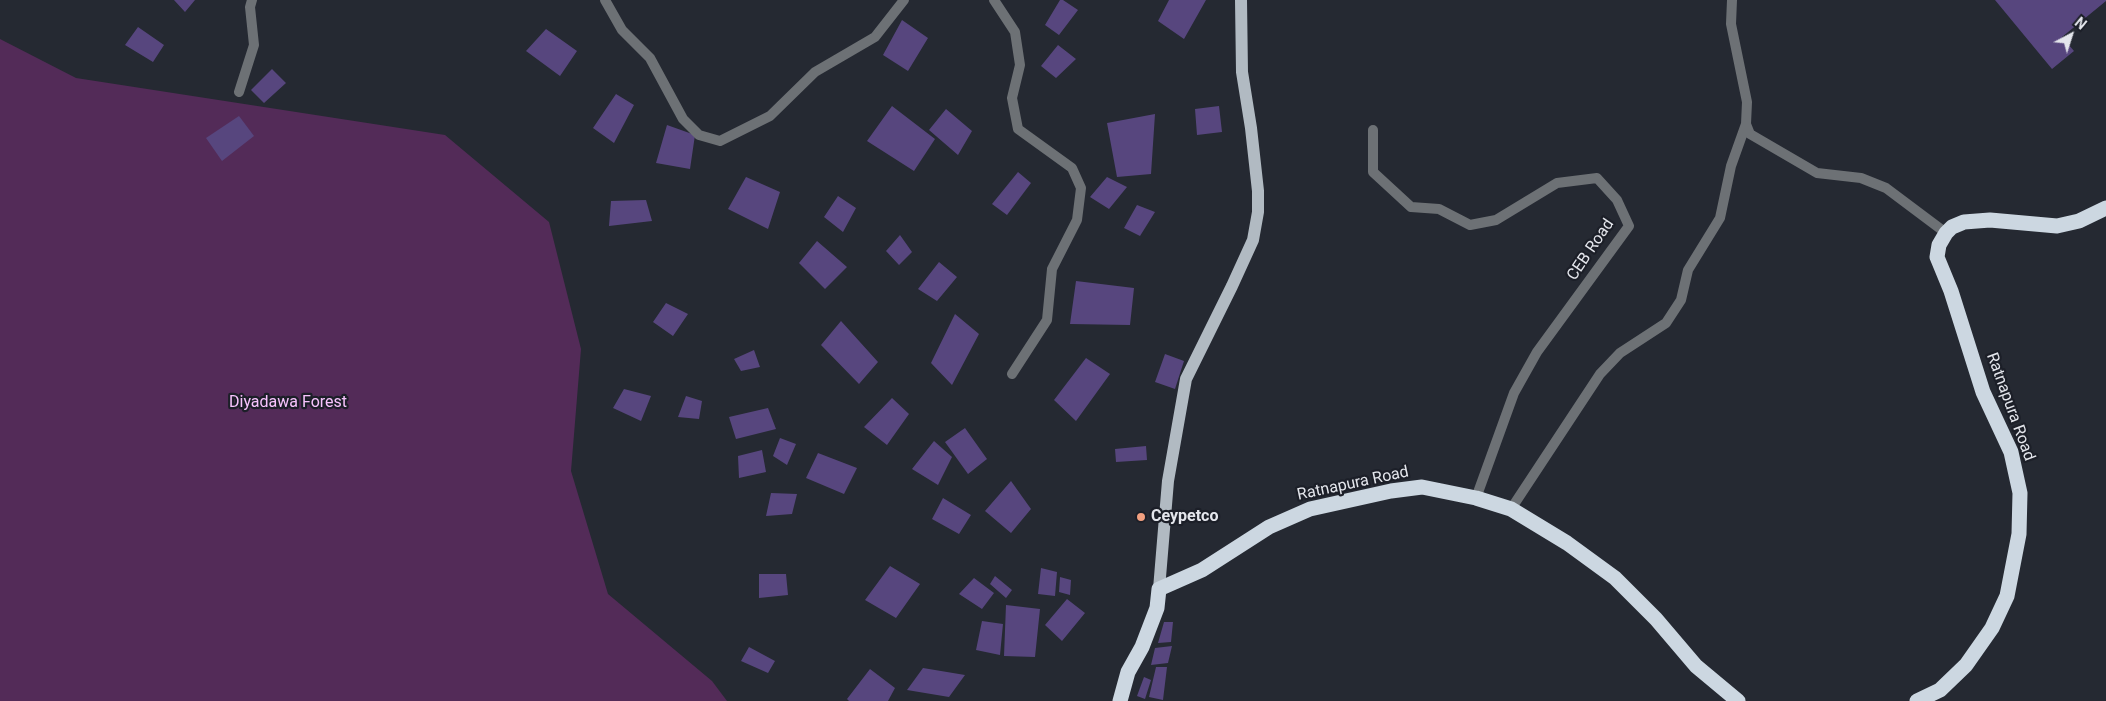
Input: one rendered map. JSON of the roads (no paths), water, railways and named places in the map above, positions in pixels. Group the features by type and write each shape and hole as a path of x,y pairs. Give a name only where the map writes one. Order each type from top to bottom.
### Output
{"highway":[{"path":"1946,233 1952,227 1964,222 1990,220 2057,226 2079,221 2106,208"},
{"name":"Ratnapura Road","path":"1917,701 1940,690 1966,665 1992,628 2007,596 2019,534 2020,493 2012,452 1983,392 1951,291 1937,257 1939,245 1946,233"},
{"name":"Ratnapura Road","path":"1159,589 1202,570 1263,531 1288,517 1310,508 1391,491 1422,488 1476,498 1511,509 1567,543 1615,578 1656,618 1696,666 1738,701"},
{"path":"1120,701 1128,672 1142,647 1157,608 1159,589"}],"main road":[{"path":"1159,589 1168,481 1186,379 1253,240 1258,212 1258,191 1251,128 1242,72 1241,0"}],"street":[{"path":"239,92 254,45 250,8 252,0"},
{"path":"605,0 622,30 650,58 683,119 699,135 720,141 770,116 815,72 875,37 904,0"},
{"path":"994,0 1015,32 1020,65 1012,98 1018,129 1072,168 1081,188 1077,220 1052,269 1047,320 1012,374"},
{"path":"1511,509 1600,374 1620,353 1666,324 1681,300 1688,270 1720,218 1731,166 1746,124 1747,102 1731,24 1732,0"},
{"path":"1746,124 1750,134 1817,173 1861,178 1886,188 1946,233"},
{"name":"CEB Road","path":"1373,130 1373,172 1412,207 1439,209 1470,225 1496,220 1557,182 1597,178 1617,200 1629,226 1538,352 1518,385 1476,498"}],"place":[{"name":"Ceypetco","path":"1141,517"}],"park label":[{"name":"Diyadawa Forest","path":"288,403"}]}
